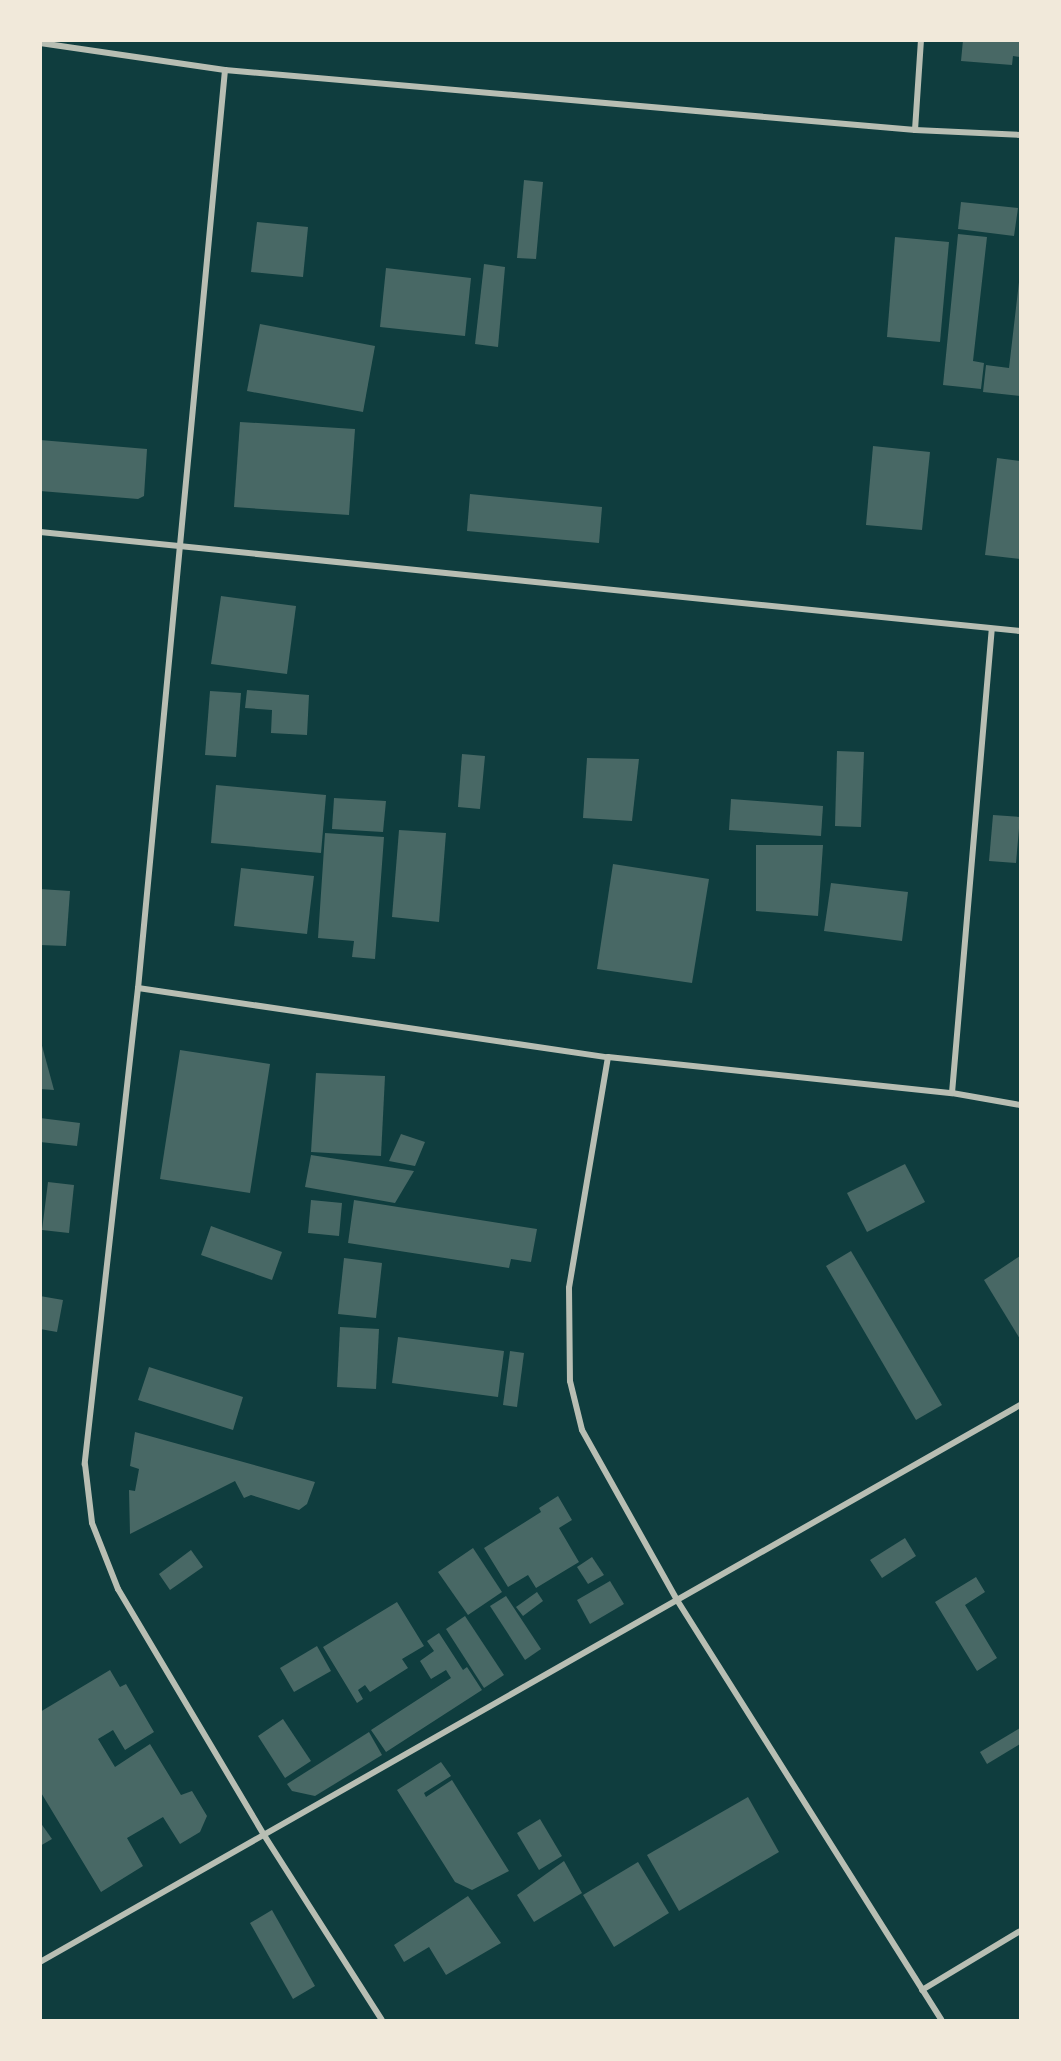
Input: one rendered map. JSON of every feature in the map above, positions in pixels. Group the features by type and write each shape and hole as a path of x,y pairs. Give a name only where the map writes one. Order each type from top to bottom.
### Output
{"street":[{"path":"915,130 921,40"},
{"path":"40,43 225,70 915,130 1020,135"},
{"path":"225,70 178,546 138,988 85,1464 92,1523 118,1589 264,1835 382,2020"},
{"path":"40,532 992,630 1020,631"},
{"path":"952,1093 992,630"},
{"path":"138,988 608,1057 952,1093 1020,1105"},
{"path":"608,1057 569,1288 570,1381 582,1430 677,1600 941,2020"},
{"path":"40,1962 1020,1406"},
{"path":"922,1990 1020,1931"}],"building":[{"path":"963,40 1020,40 1020,57 1013,56 1012,65 961,61"},
{"path":"524,180 543,182 536,259 517,258"},
{"path":"961,202 1018,208 1014,236 958,229"},
{"path":"257,222 308,227 303,277 251,272"},
{"path":"958,234 987,237 973,361 984,363 981,389 943,385"},
{"path":"895,237 949,242 940,342 887,337"},
{"path":"484,264 505,267 498,347 475,344"},
{"path":"386,268 471,278 465,336 380,327"},
{"path":"1019,282 1020,396 983,392 986,365 1009,368"},
{"path":"260,324 375,346 363,412 247,391"},
{"path":"240,422 355,429 349,515 234,507"},
{"path":"40,440 147,449 144,496 138,499 40,491"},
{"path":"873,446 930,452 922,530 866,525"},
{"path":"997,458 1020,461 1020,559 985,555"},
{"path":"470,494 602,507 599,543 467,531"},
{"path":"221,596 296,606 287,674 211,664"},
{"path":"247,690 309,695 307,735 271,733 272,710 245,708"},
{"path":"210,691 241,693 236,757 205,755"},
{"path":"837,751 864,752 861,827 835,826"},
{"path":"462,754 485,756 480,809 458,807"},
{"path":"587,758 639,759 632,821 583,818"},
{"path":"216,785 326,795 321,853 211,843"},
{"path":"334,798 386,801 383,832 332,829"},
{"path":"731,799 823,806 821,836 729,830"},
{"path":"993,815 1020,817 1016,863 989,861"},
{"path":"399,830 446,833 439,922 392,917"},
{"path":"325,833 384,837 375,959 352,957 354,941 318,938"},
{"path":"756,845 823,845 818,916 756,911"},
{"path":"613,864 709,879 692,983 597,969"},
{"path":"241,868 314,876 307,934 234,926"},
{"path":"831,883 908,892 902,941 824,931"},
{"path":"40,889 70,891 66,946 40,945"},
{"path":"41,1042 54,1090 40,1089"},
{"path":"180,1050 270,1064 250,1193 160,1179"},
{"path":"316,1073 385,1076 381,1156 311,1152"},
{"path":"40,1118 80,1123 77,1146 40,1142"},
{"path":"401,1134 425,1142 415,1166 389,1161"},
{"path":"311,1155 414,1171 395,1203 305,1187"},
{"path":"905,1164 925,1202 867,1232 847,1193"},
{"path":"48,1182 74,1185 69,1233 42,1230"},
{"path":"311,1200 342,1203 339,1236 308,1233"},
{"path":"354,1200 537,1229 531,1262 511,1259 509,1268 348,1243"},
{"path":"211,1226 282,1252 272,1280 201,1255"},
{"path":"851,1251 942,1405 916,1420 826,1266"},
{"path":"1020,1256 1020,1339 984,1280"},
{"path":"344,1258 382,1263 376,1318 338,1314"},
{"path":"40,1296 63,1300 57,1332 40,1329"},
{"path":"340,1327 379,1329 376,1389 337,1387"},
{"path":"398,1337 504,1351 498,1397 392,1383"},
{"path":"510,1351 524,1353 517,1407 503,1405"},
{"path":"149,1367 243,1397 233,1430 138,1400"},
{"path":"135,1432 315,1482 307,1504 299,1510 251,1495 244,1498 235,1481 130,1534 129,1490 135,1491 139,1469 130,1466"},
{"path":"558,1496 572,1520 559,1528 579,1562 536,1588 528,1575 508,1587 484,1548 541,1512 539,1508"},
{"path":"905,1538 916,1556 882,1578 870,1560"},
{"path":"473,1548 502,1592 468,1615 438,1572"},
{"path":"191,1550 203,1567 170,1590 159,1574"},
{"path":"592,1557 604,1575 588,1584 577,1567"},
{"path":"976,1577 985,1592 965,1605 997,1658 977,1671 935,1602"},
{"path":"610,1581 624,1604 590,1624 577,1600"},
{"path":"537,1592 543,1601 523,1616 516,1607"},
{"path":"506,1596 541,1649 525,1660 490,1606"},
{"path":"397,1602 424,1646 402,1659 408,1668 370,1692 365,1685 358,1690 363,1699 357,1703 323,1647"},
{"path":"465,1616 504,1675 484,1688 446,1629"},
{"path":"439,1633 463,1670 467,1667 482,1690 386,1752 371,1730 451,1678 446,1670 431,1679 420,1661 434,1651 427,1641"},
{"path":"317,1646 331,1671 294,1692 280,1668"},
{"path":"110,1670 120,1687 126,1684 154,1732 125,1750 113,1730 98,1739 115,1767 150,1744 181,1795 192,1791 207,1816 200,1832 180,1844 163,1817 127,1838 143,1866 101,1892 40,1791 40,1712"},
{"path":"283,1719 311,1761 285,1778 258,1736"},
{"path":"1020,1728 1020,1744 987,1764 980,1752"},
{"path":"369,1732 382,1755 315,1796 292,1791 287,1784"},
{"path":"441,1762 451,1776 424,1793 426,1797 452,1780 509,1871 472,1890 455,1882 397,1790"},
{"path":"748,1797 779,1852 679,1911 647,1855"},
{"path":"540,1819 562,1856 539,1870 517,1833"},
{"path":"40,1822 52,1839 40,1846"},
{"path":"564,1861 582,1893 534,1922 517,1895"},
{"path":"638,1862 669,1913 614,1947 583,1895"},
{"path":"468,1896 501,1943 446,1975 429,1947 404,1962 394,1945"},
{"path":"272,1910 315,1986 293,1999 250,1923"}]}
